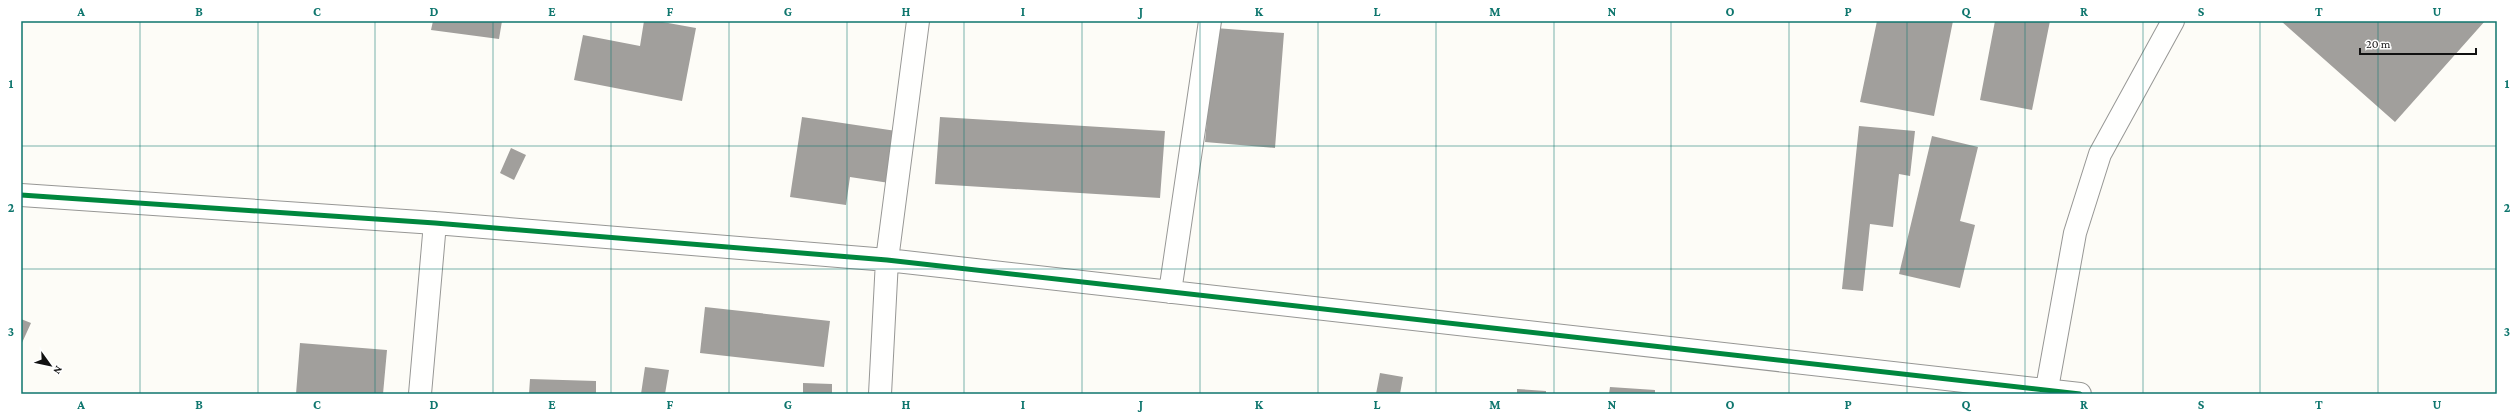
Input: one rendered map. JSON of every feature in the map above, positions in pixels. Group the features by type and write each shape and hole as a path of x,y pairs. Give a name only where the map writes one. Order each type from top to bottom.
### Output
{"street":[{"path":"880,394 887,260 918,21"},
{"path":"1170,292 1210,21"},
{"path":"2046,392 2075,233 2100,154 2173,21"},
{"path":"21,195 435,223 887,260 2046,392 2080,394"},
{"path":"420,394 435,223"}],"building":[{"path":"433,21 502,21 499,39 431,30"},
{"path":"644,21 657,21 696,28 682,101 574,80 583,35 640,46"},
{"path":"1877,21 1953,21 1934,116 1860,102"},
{"path":"1995,21 2050,21 2032,110 1980,100"},
{"path":"2281,21 2485,21 2395,122"},
{"path":"1215,28 1284,33 1275,148 1205,142"},
{"path":"802,117 903,132 896,184 850,177 846,205 790,197"},
{"path":"940,117 1165,131 1160,198 935,184"},
{"path":"1859,126 1915,131 1910,176 1899,174 1893,227 1870,224 1863,291 1842,289"},
{"path":"1932,136 1978,147 1960,221 1975,225 1960,288 1899,274"},
{"path":"511,148 526,155 514,180 500,173"},
{"path":"705,307 830,321 824,367 700,353"},
{"path":"21,319 31,323 21,345"},
{"path":"300,343 387,350 383,394 296,394"},
{"path":"645,367 669,370 665,394 641,394"},
{"path":"1380,373 1403,377 1400,394 1376,394"},
{"path":"530,379 596,381 596,394 529,394"},
{"path":"803,383 832,384 832,394 803,394"},
{"path":"1610,387 1655,390 1655,394 1609,394"},
{"path":"1517,389 1546,391 1546,394 1517,394"}],"cycle path":[{"path":"21,195 435,223 887,260 2080,394"}]}
